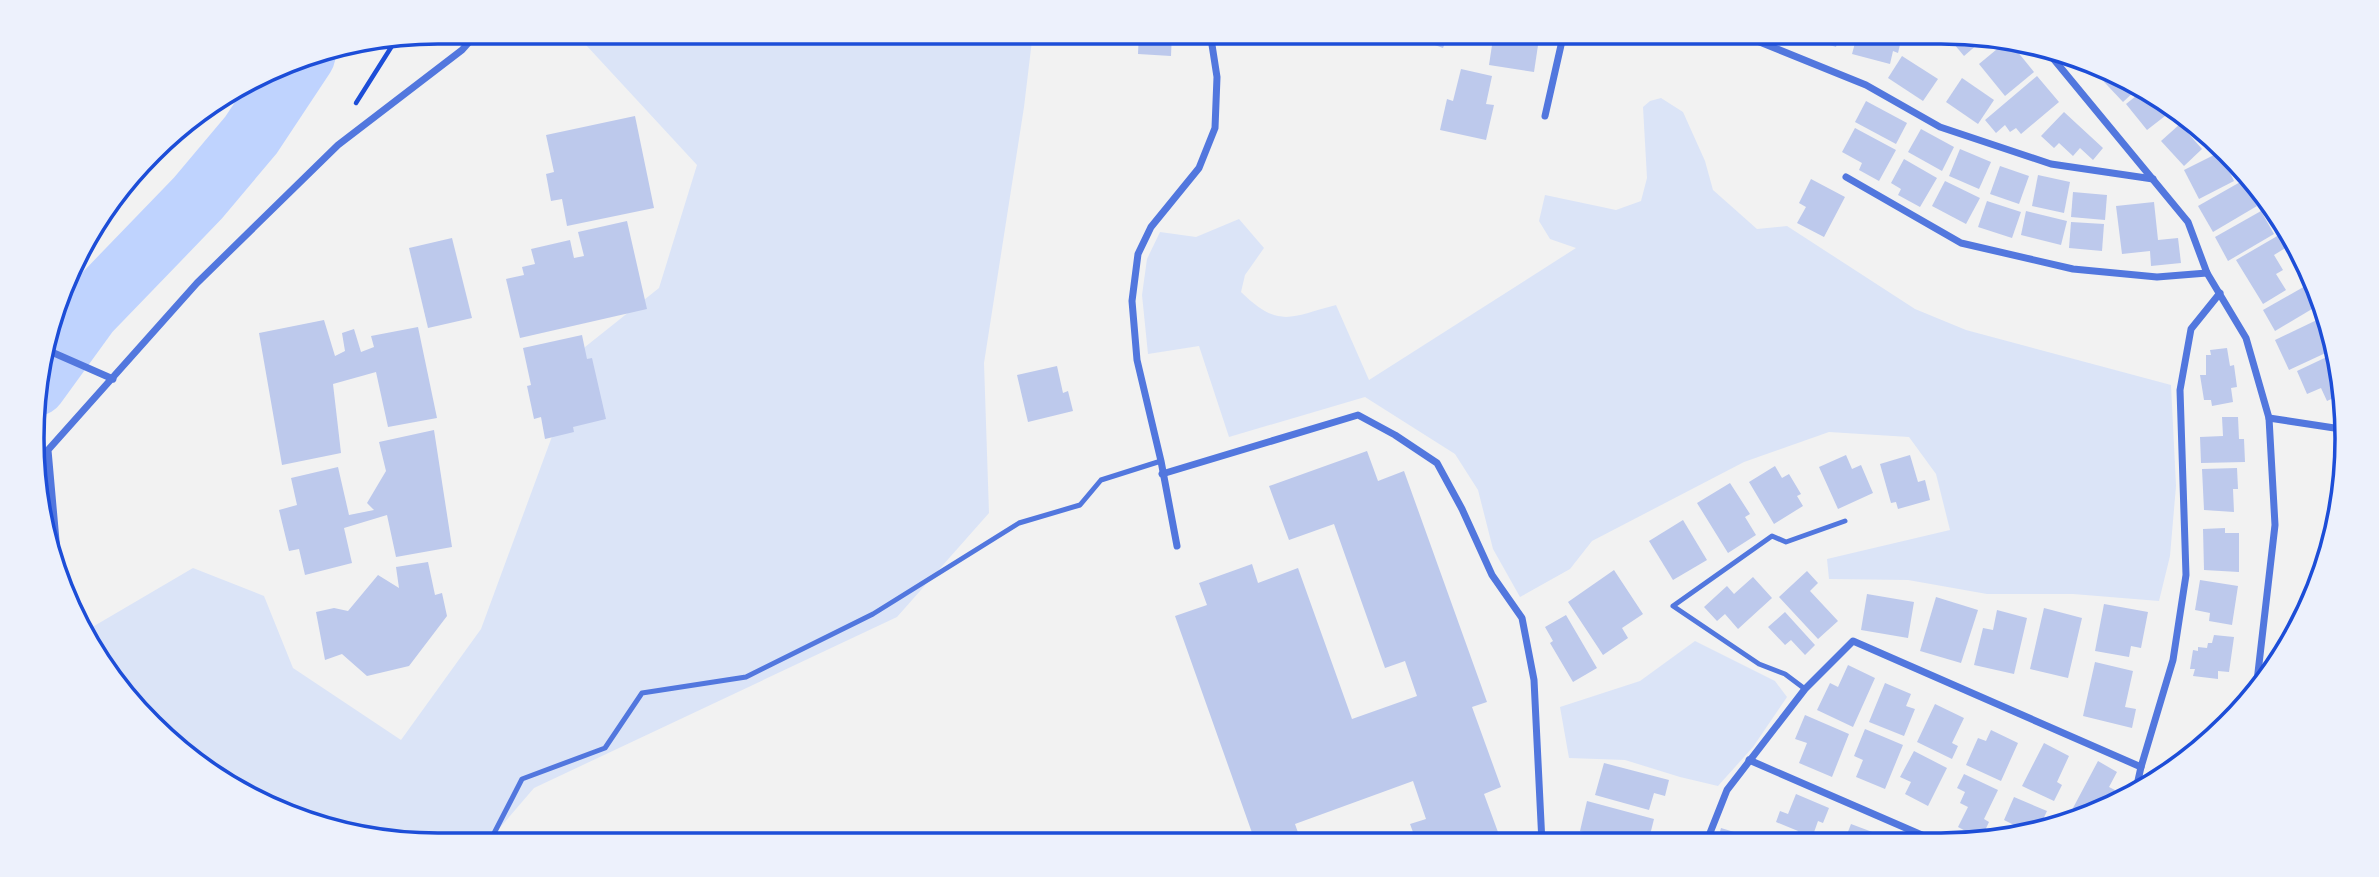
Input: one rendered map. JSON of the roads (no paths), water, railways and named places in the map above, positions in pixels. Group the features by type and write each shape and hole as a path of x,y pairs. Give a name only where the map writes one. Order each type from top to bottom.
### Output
{"street":[{"path":"56,535 48,450 197,283 338,145 467,44"},
{"path":"1177,546 1161,461 1137,360 1132,301 1138,254 1151,227 1199,168 1215,128 1217,77 1212,44"},
{"path":"1545,116 1561,44"},
{"path":"1765,44 1866,85 1940,127 2051,164 2153,179"},
{"path":"2057,62 2188,222 2207,273 2246,338 2269,418 2275,525 2258,674"},
{"path":"1846,177 1961,243 2073,269 2157,277 2207,273"},
{"path":"2138,780 2173,660 2186,575 2180,390 2191,329 2220,293"},
{"path":"53,353 113,379"},
{"path":"1162,474 1358,415 1395,435 1437,463 1462,509 1492,575 1522,618 1534,680 1542,833"},
{"path":"2269,418 2335,428"},
{"path":"1710,833 1727,790 1805,689 1853,641 2141,767"},
{"path":"1749,761 1917,833"}],"lane":[{"path":"494,833 522,779 605,748 642,693 746,677 873,614 1020,523 1080,505 1101,480 1161,461"},
{"path":"1805,689 1785,674 1759,664 1673,606 1772,536 1787,542 1846,521"}],"waterway":[{"path":"51,363 88,312 198,198 251,135 293,72"}]}
